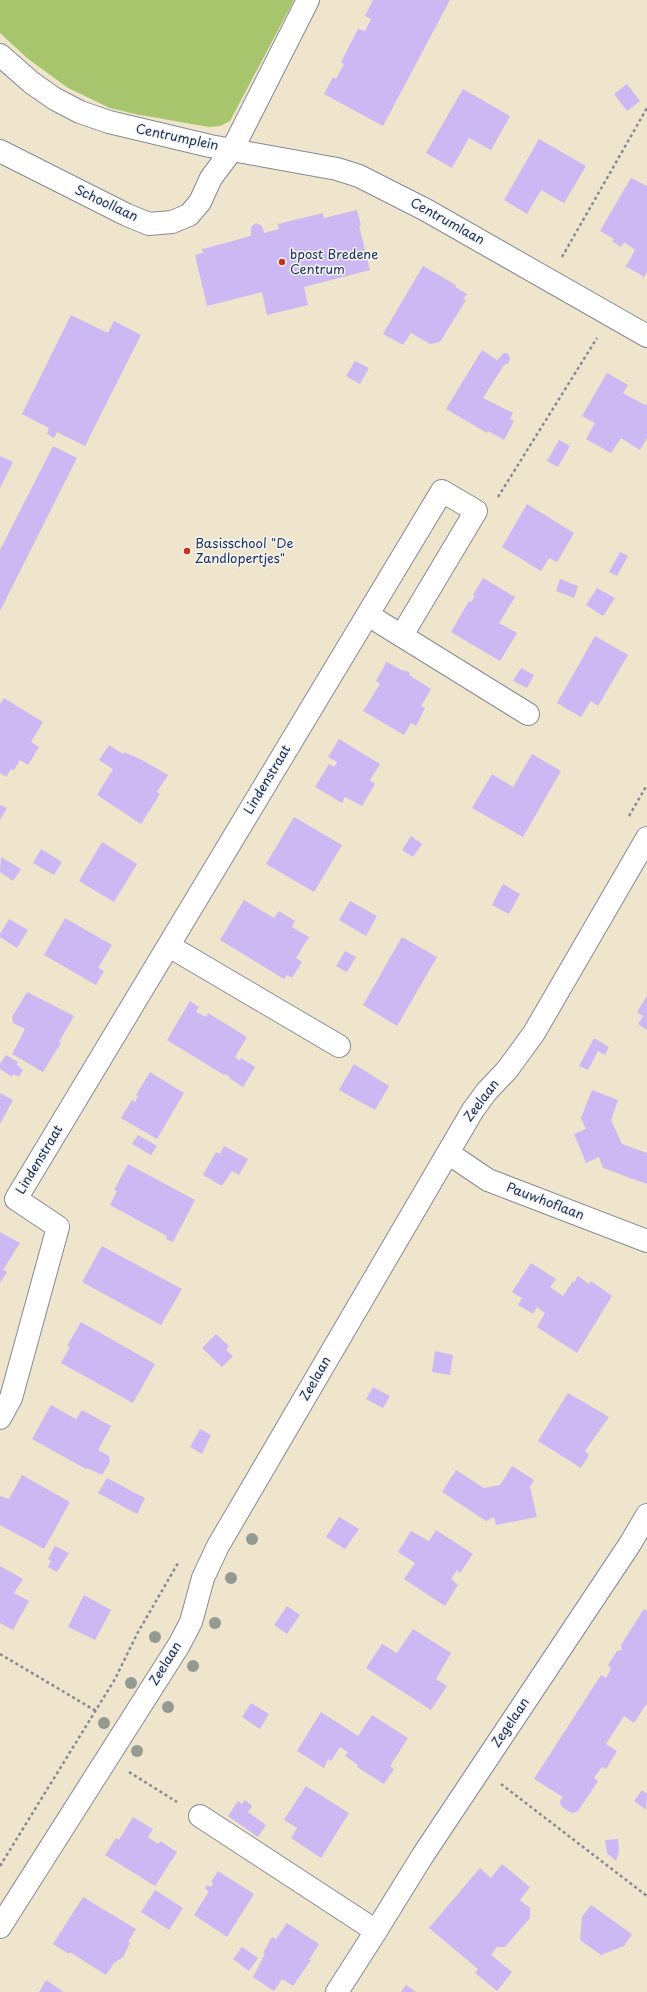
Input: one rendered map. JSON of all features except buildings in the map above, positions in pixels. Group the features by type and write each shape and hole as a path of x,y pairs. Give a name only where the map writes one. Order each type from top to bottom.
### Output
{"street":[{"name":"Centrumplein","path":"0,55 32,83 55,99 80,112 130,128 232,150 308,0"},
{"name":"Schoollaan","path":"0,151 127,215 149,224 172,222 189,215 200,202 211,178 232,150"},
{"name":"Centrumlaan","path":"232,150 337,169 359,176 409,200 647,336"},
{"name":"Lindenstraat","path":"0,1418 11,1398 58,1227 8,1195 168,946 442,491 476,511"},
{"path":"402,635 476,511"},
{"path":"368,615 528,714"},
{"name":"Zeelaan","path":"0,1927 188,1628 203,1578 218,1546 473,1110 487,1091 507,1070 534,1033 647,838"},
{"path":"168,946 339,1046"},
{"name":"Pauwhoflaan","path":"448,1153 488,1180 647,1241"},
{"name":"Zegelaan","path":"337,1992 423,1855 647,1515"},
{"path":"200,1816 376,1931"}],"path":[{"path":"549,280 647,108"},
{"path":"476,511 494,503 611,316"},
{"path":"627,820 647,786"},
{"path":"0,1654 96,1711"},
{"path":"77,1741 200,1816"},
{"path":"480,1768 647,1896"}],"green space":[{"path":"0,0 294,0 230,121 220,126 209,127 110,108 68,88 27,58 0,33"}],"place":[{"name":"bpost Bredene Centrum","path":"282,262"},
{"name":"Basisschool \"De Zandlopertjes\"","path":"187,551"}]}
